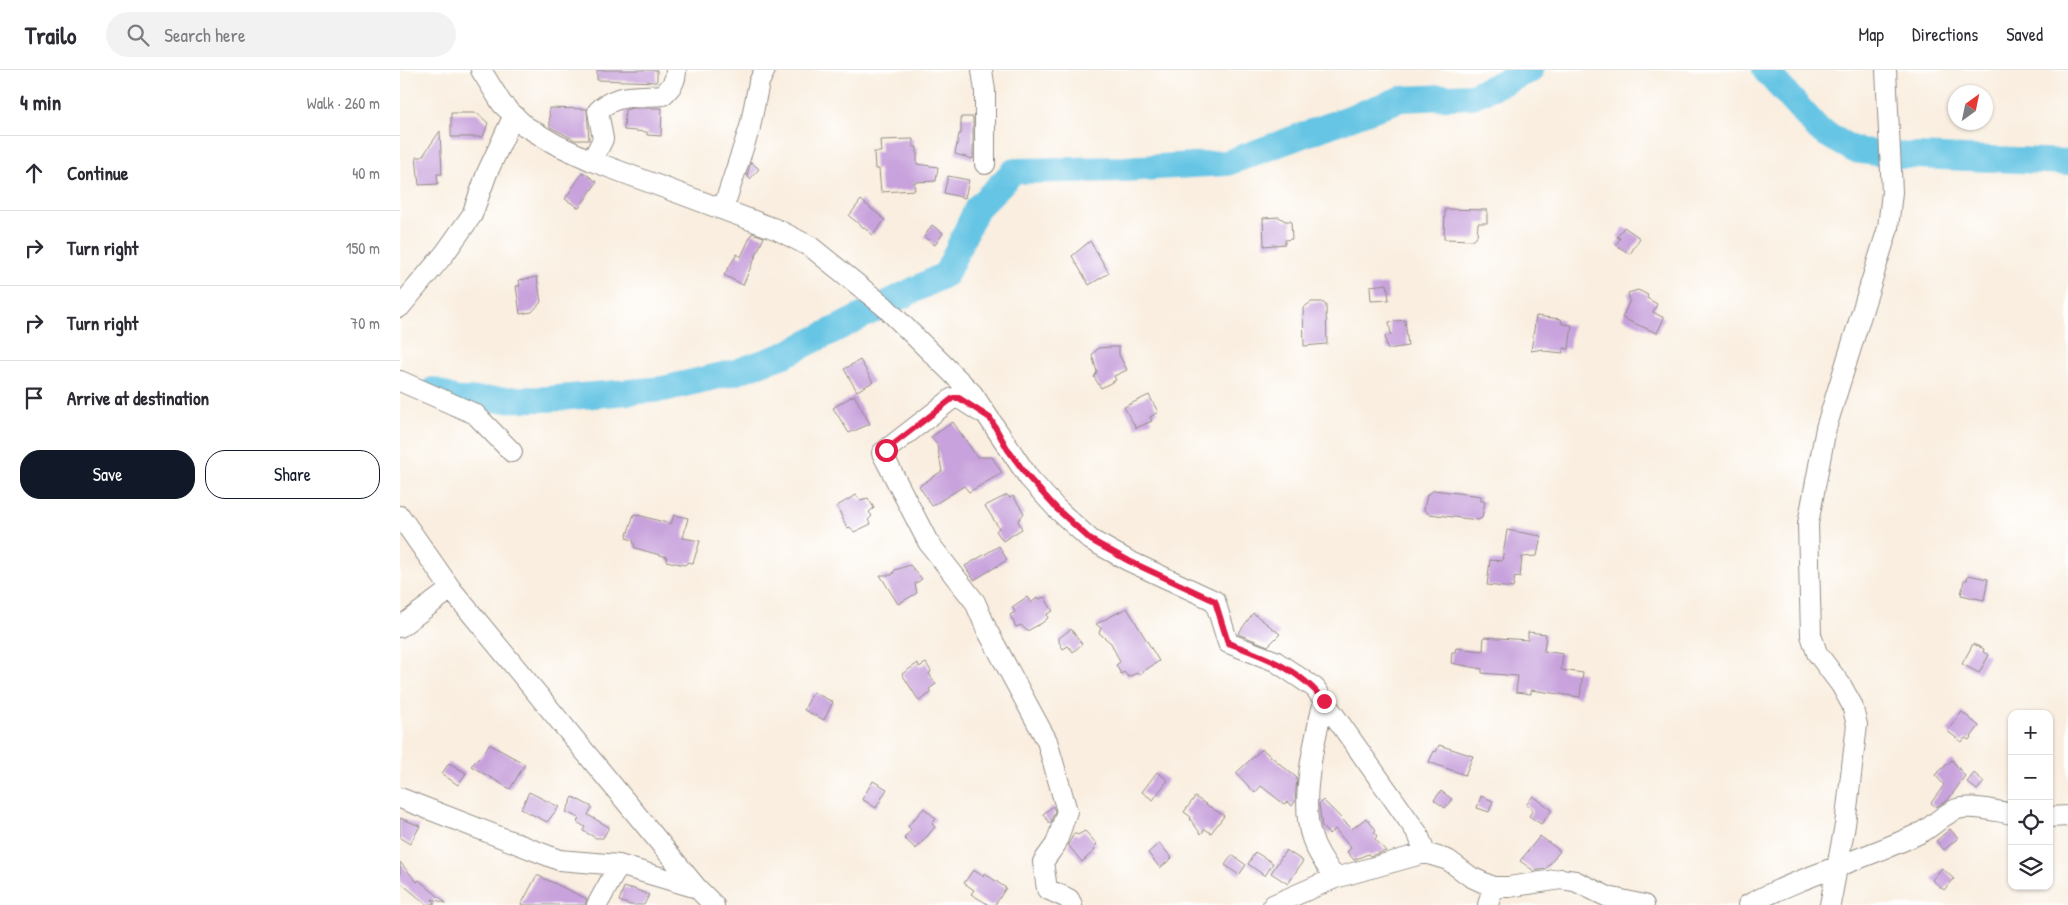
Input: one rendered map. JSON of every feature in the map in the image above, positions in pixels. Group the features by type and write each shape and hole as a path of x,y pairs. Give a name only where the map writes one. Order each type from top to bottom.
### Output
{"street":[{"path":"481,70 502,104 525,126 555,144 592,161 787,234 811,247 841,269 884,306 972,393 990,418 1008,450 1029,478 1057,509 1091,540 1129,561 1215,601 1228,643 1274,661 1315,688 1418,834 1425,853"},
{"path":"592,161 603,139 598,111 607,102 628,96 663,95 676,78 676,70"},
{"path":"722,209 750,127 759,82 765,70"},
{"path":"982,70 985,91 985,164"},
{"path":"1830,905 1845,825 1857,725 1852,704 1841,685 1817,653 1811,635 1808,524 1826,428 1888,228 1892,192 1886,70"},
{"path":"400,307 445,253 472,215 487,173 514,115"},
{"path":"400,381 475,414 512,452"},
{"path":"990,418 959,398 953,398 882,453 928,542 976,602 987,630 1047,741 1067,811 1056,844 1043,862 1047,889 1069,899 1072,905"},
{"path":"400,516 451,588 697,888 714,905"},
{"path":"400,627 451,588"},
{"path":"1324,701 1313,746 1308,819 1311,837 1318,854 1335,878"},
{"path":"400,798 559,860 618,865 697,888"},
{"path":"1748,905 1780,888 1837,868 1922,832 1949,813 1962,808 2008,814"},
{"path":"2053,817 2068,816"},
{"path":"1273,905 1335,878 1425,853 1448,860 1471,877 1491,899 1509,887 1561,879 1575,881 1608,896 1644,905"},
{"path":"597,905 618,865"}],"building":[{"path":"597,70 657,70 657,82 597,80"},
{"path":"549,108 587,109 589,140 575,140 550,127"},
{"path":"633,108 662,108 661,136 647,135 647,132 624,130 625,110"},
{"path":"451,113 477,113 488,123 483,137 451,137"},
{"path":"961,117 973,117 973,159 955,154 959,134 961,134"},
{"path":"440,131 442,174 437,174 438,184 419,185 416,157 422,157"},
{"path":"913,139 913,147 917,147 917,164 938,167 936,181 914,182 915,190 881,192 879,169 875,169 874,152 881,152 880,140"},
{"path":"751,162 759,169 750,179 747,175"},
{"path":"583,172 597,182 579,208 565,199"},
{"path":"948,176 969,180 965,198 944,193"},
{"path":"861,200 885,220 873,235 849,216"},
{"path":"1445,209 1487,210 1487,223 1478,223 1477,236 1473,240 1444,239"},
{"path":"1279,217 1285,221 1291,221 1292,239 1285,240 1285,244 1264,246 1263,218"},
{"path":"932,225 943,233 935,245 924,237"},
{"path":"1624,227 1640,238 1630,254 1616,245 1620,238 1617,237"},
{"path":"752,233 764,237 743,285 724,275 737,254 741,257"},
{"path":"1090,241 1109,273 1089,285 1072,256"},
{"path":"537,277 541,302 532,312 520,314 516,286 520,286 519,280"},
{"path":"1387,284 1389,300 1371,301 1370,286"},
{"path":"1638,290 1648,295 1647,298 1657,304 1653,312 1664,318 1657,333 1622,318 1630,300 1628,293"},
{"path":"1311,302 1322,302 1326,305 1327,344 1304,346 1303,308"},
{"path":"1536,316 1561,319 1562,324 1572,325 1569,349 1564,348 1563,353 1544,351 1543,349 1531,351"},
{"path":"1405,320 1408,346 1387,349 1385,336 1391,335 1389,322"},
{"path":"1119,347 1119,355 1127,370 1114,376 1116,380 1101,388 1094,377 1097,372 1092,355 1098,348"},
{"path":"860,360 873,382 857,391 844,369"},
{"path":"854,395 870,424 849,433 833,408"},
{"path":"1149,395 1158,412 1150,417 1152,421 1136,428 1124,407"},
{"path":"953,422 977,457 992,457 1002,473 969,492 964,486 932,506 919,486 942,471 937,445 931,437"},
{"path":"1434,490 1481,496 1481,501 1485,501 1482,518 1478,520 1429,514 1424,510 1427,495"},
{"path":"856,495 860,500 868,498 874,508 869,512 872,516 868,520 871,524 854,532 850,527 847,528 837,506"},
{"path":"1007,495 1010,498 1013,496 1024,513 1018,521 1022,529 1003,541 996,531 999,528 985,506"},
{"path":"634,514 671,524 674,515 688,518 683,538 700,541 693,563 688,562 685,565 666,561 667,557 635,548 633,540 626,538"},
{"path":"1507,530 1541,536 1537,556 1522,557 1520,577 1515,576 1513,588 1487,585 1490,560 1502,561"},
{"path":"999,546 1007,560 974,580 965,566"},
{"path":"910,565 922,579 915,584 917,593 898,604 880,575 892,575 895,570"},
{"path":"1968,575 1988,579 1984,600 1961,595 1964,580 1967,580"},
{"path":"1027,597 1031,603 1038,597 1039,599 1044,597 1053,611 1047,614 1048,618 1042,623 1027,631 1021,625 1016,627 1010,615 1015,612 1012,607"},
{"path":"1127,608 1159,661 1138,675 1137,673 1128,677 1124,672 1121,674 1116,665 1120,662 1111,643 1099,633 1101,628 1096,624"},
{"path":"1253,613 1280,634 1268,646 1238,634"},
{"path":"1071,629 1082,644 1073,652 1068,646 1063,649 1059,642 1059,638"},
{"path":"1528,632 1546,634 1544,651 1563,654 1561,670 1583,673 1580,697 1531,690 1531,694 1516,692 1518,676 1482,673 1482,669 1451,663 1452,652 1455,652 1456,648 1483,651 1484,637 1528,640"},
{"path":"1973,644 1984,649 1983,652 1989,655 1979,673 1962,664"},
{"path":"918,663 919,667 926,663 931,671 929,674 936,684 929,689 931,693 919,701 902,674"},
{"path":"813,692 833,702 824,720 804,710"},
{"path":"1962,712 1979,726 1969,740 1965,738 1962,742 1947,731"},
{"path":"489,744 525,764 510,789 471,766 485,752"},
{"path":"1439,745 1473,756 1465,775 1429,762"},
{"path":"1262,749 1297,778 1295,802 1292,806 1287,802 1284,804 1261,786 1255,793 1236,773"},
{"path":"1952,760 1965,776 1948,800 1936,807 1931,803 1944,785 1935,775"},
{"path":"449,763 466,773 458,785 442,774"},
{"path":"1157,772 1168,780 1153,800 1142,792"},
{"path":"1974,773 1984,782 1977,790 1967,782"},
{"path":"873,781 887,789 876,808 862,799"},
{"path":"1441,791 1452,799 1445,808 1434,800"},
{"path":"529,792 559,807 547,822 521,809"},
{"path":"1481,796 1493,801 1489,812 1477,808"},
{"path":"1533,796 1552,810 1541,824 1529,816 1533,810 1526,805"},
{"path":"573,797 592,807 588,815 609,827 603,838 596,838 583,831 585,827 577,822 579,818 566,812"},
{"path":"1195,797 1224,816 1211,833 1205,829 1201,834 1190,819 1191,817 1184,812"},
{"path":"1323,800 1352,829 1366,818 1376,830 1374,832 1377,836 1375,839 1386,851 1370,856 1368,854 1354,860 1347,852 1351,848 1335,829 1329,834 1322,827 1319,804"},
{"path":"1053,806 1055,811 1050,824 1043,814"},
{"path":"924,808 936,819 932,824 935,827 916,849 904,838 911,830 908,826"},
{"path":"400,818 420,826 410,844 400,838"},
{"path":"1950,829 1958,838 1944,850 1936,841"},
{"path":"1085,831 1097,844 1093,848 1095,850 1082,862 1068,845 1074,833 1078,835"},
{"path":"1540,836 1560,851 1546,869 1534,871 1520,861"},
{"path":"1159,843 1172,858 1160,868 1148,853"},
{"path":"1286,850 1303,861 1288,884 1271,873"},
{"path":"1255,852 1273,863 1265,876 1248,864"},
{"path":"1232,855 1246,865 1239,875 1225,865"},
{"path":"400,862 417,882 419,880 446,903 432,899 435,903 427,905 400,882"},
{"path":"1942,868 1954,879 1944,890 1932,880"},
{"path":"973,870 983,876 984,873 1006,888 995,905 989,905 971,894 974,890 964,883"},
{"path":"537,875 587,899 585,905 521,905"},
{"path":"624,887 649,895 644,905 630,905 619,901"}],"waterway":[{"path":"433,390 456,400 547,399 663,389 736,372 784,355 946,274 977,208 1014,171 1124,169 1227,163 1401,99 1472,96 1531,70"},
{"path":"1765,70 1819,130 1854,150 1891,155 2068,162"}],"route":[{"path":"886,450 953,398 959,398 990,418 1008,450 1029,478 1057,509 1091,540 1129,561 1171,578 1215,601 1228,643 1274,661 1315,688 1324,701"}]}
